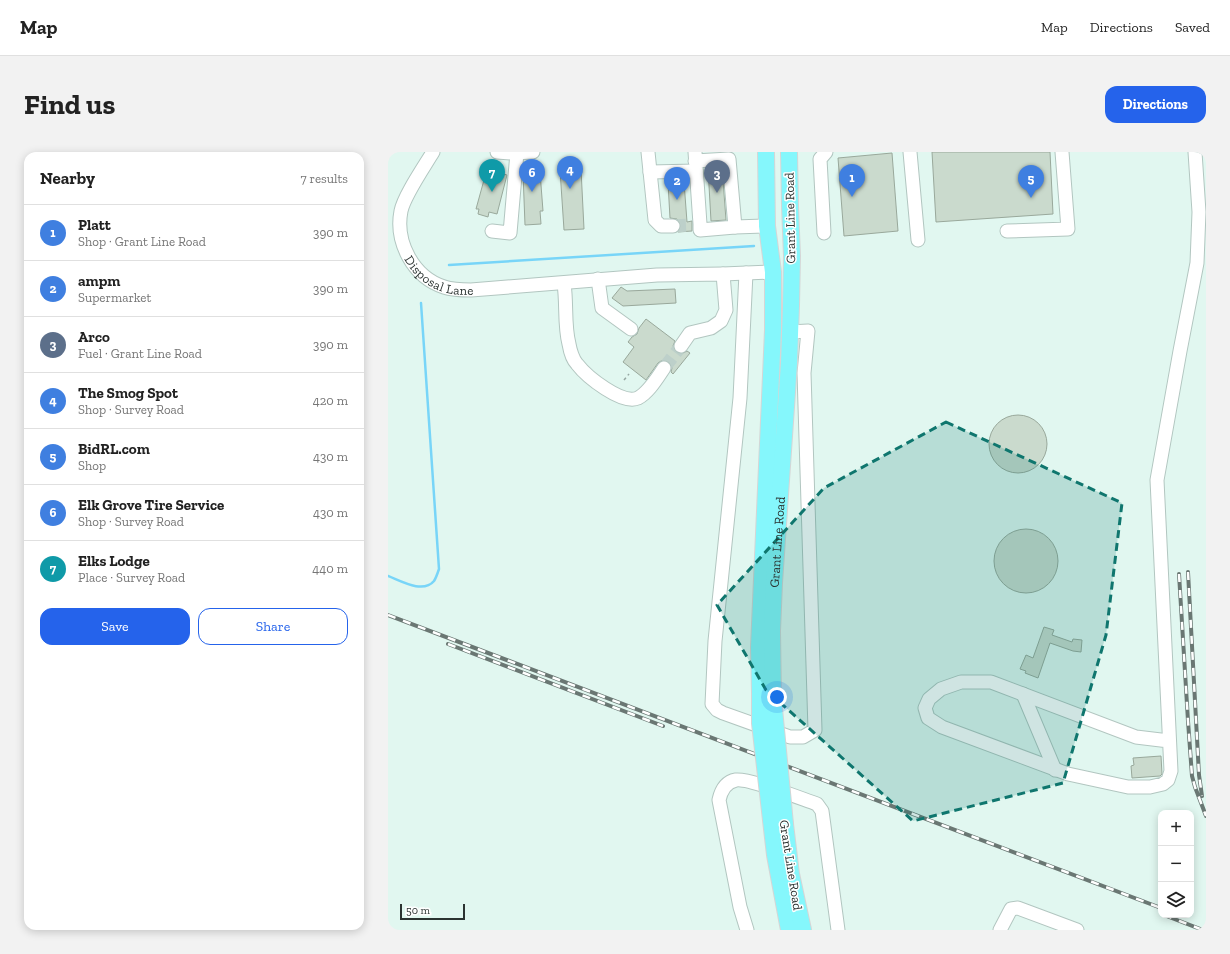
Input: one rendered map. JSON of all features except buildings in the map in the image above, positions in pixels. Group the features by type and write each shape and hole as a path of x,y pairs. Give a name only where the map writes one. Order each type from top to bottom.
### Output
{"main road":[{"name":"Grant Line Road","path":"766,152 767,226 773,272 773,330 758,647 766,696"},
{"name":"Grant Line Road","path":"789,152 792,256 790,332 772,631 766,696 760,723 778,822 802,930"},
{"name":"Grant Line Road","path":"778,822 775,855 788,930"}],"street":[{"name":"Disposal Lane","path":"433,152 405,200 401,211 401,235 403,245 408,256 420,273 437,284 462,290 564,284 598,279 657,275 773,272"},
{"path":"492,231 510,233 506,152 533,152"},
{"path":"648,152 655,220 661,226 673,226"},
{"path":"824,233 820,159 826,152"},
{"path":"910,152 918,240"},
{"path":"1007,231 1068,229 1062,152"},
{"path":"1169,742 1136,737 991,682 961,682 941,689 929,699 925,708 928,718 942,727 1068,774 1128,787 1150,787 1163,784 1168,780 1171,771 1157,480 1197,263 1199,212 1195,152"},
{"path":"650,172 695,162 729,159 735,227"},
{"path":"695,162 696,225 700,230 767,226"},
{"path":"746,273 740,398 715,641 712,704 717,710 723,713 790,737 803,736 815,730 804,373 808,331 790,332"},
{"path":"681,346 690,334 711,328 721,321 726,310 723,274"},
{"path":"598,279 602,308 631,329"},
{"path":"564,284 569,344 576,363 588,375 618,396 633,399 646,392 664,368"},
{"path":"1023,694 1055,770"},
{"path":"747,930 740,907 719,800 722,788 736,780 749,781 817,804 820,807 822,811 838,930"},
{"path":"1000,930 1011,909 1018,908 1077,930"}],"path":[{"path":"624,380 628,374"}],"highlighted area":[{"path":"946,422 1122,503 1106,635 1063,783 913,821 766,690 717,605 824,488"}],"waterway":[{"path":"449,265 754,246"},
{"path":"388,576 412,585 424,586 429,585 434,581 439,569 421,303"}],"tunnel":[{"path":"673,226 692,225"},
{"path":"664,368 681,346"}],"railway":[{"path":"1188,572 1199,775 1202,796"},
{"path":"1179,574 1192,776 1206,816"},
{"path":"388,615 1158,907"},
{"path":"448,644 663,726"},
{"path":"1172,918 1203,930"}],"place":[{"name":"The Smog Spot","path":"570,189"},
{"name":"Elks Lodge","path":"492,192"},
{"name":"Elk Grove Tire Service","path":"532,192"},
{"name":"Arco","path":"717,193"},
{"name":"Platt","path":"852,197"},
{"name":"BidRL.com","path":"1031,198"},
{"name":"ampm","path":"677,200"}]}
